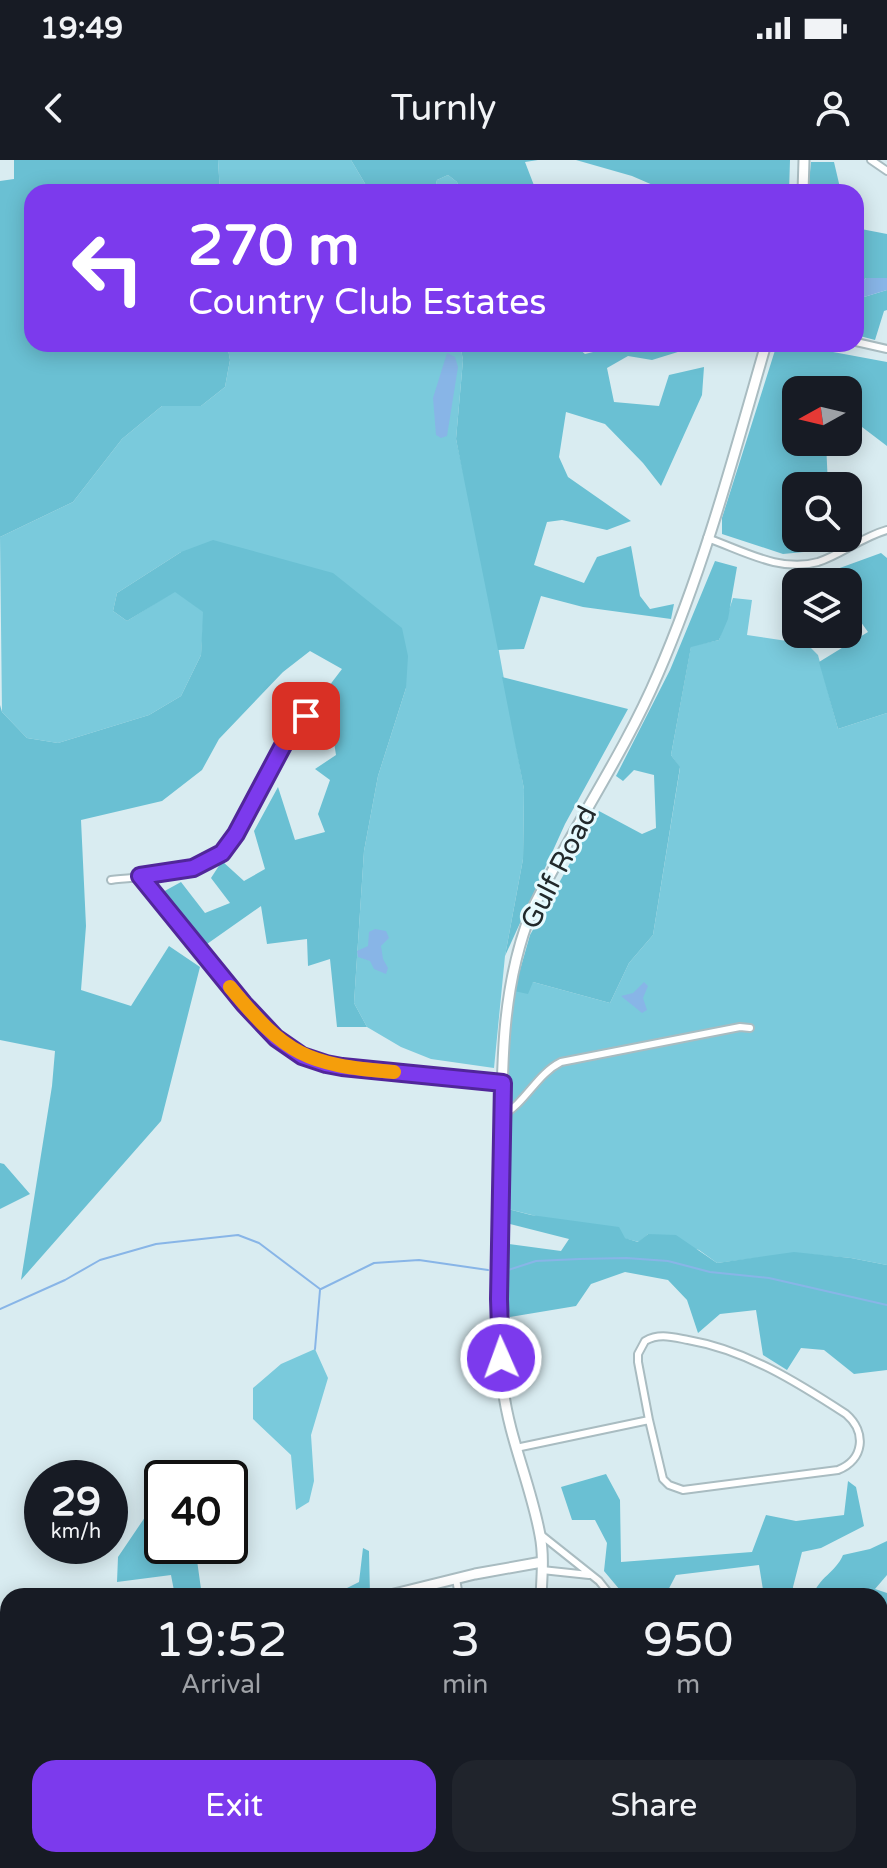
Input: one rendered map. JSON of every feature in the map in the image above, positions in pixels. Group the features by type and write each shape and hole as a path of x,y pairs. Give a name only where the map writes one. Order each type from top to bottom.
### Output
{"street":[{"path":"803,184 804,160"},
{"path":"871,160 887,171"},
{"path":"864,344 887,349"},
{"name":"Gulf Road","path":"541,1588 540,1534 503,1389 500,1349 502,1116 505,1017 510,981 523,932 544,886 657,677 707,538 764,352"},
{"path":"707,538 779,564 799,565 819,562 867,536 887,530"},
{"path":"111,880 193,868 222,853 236,834 286,740 306,716"},
{"path":"140,876 244,1004 276,1038 302,1056 342,1067 503,1083"},
{"path":"502,1116 515,1108 548,1070 561,1062 740,1027 750,1028"},
{"path":"668,1336 726,1348 763,1365 846,1414 857,1425 861,1440 852,1462 838,1470 683,1490 663,1479 649,1420 638,1354 645,1341 668,1336"},
{"path":"516,1448 649,1420"},
{"path":"540,1534 603,1588"},
{"path":"419,1588 542,1564 589,1575"},
{"path":"456,1579 458,1588"}],"shaded area":[{"path":"14,160 218,160 220,184 24,184 24,352 228,352 230,360 225,387 201,406 162,406 122,439 73,502 0,537 0,181 14,179"},
{"path":"218,160 351,160 365,184 220,184"},
{"path":"351,160 538,160 525,162 533,184 458,184 448,175 437,180 436,184 365,184"},
{"path":"576,160 790,160 789,184 650,184"},
{"path":"811,162 834,162 839,184 809,184"},
{"path":"448,175 458,184 436,184 437,180"},
{"path":"864,230 887,234 887,278 864,279"},
{"path":"887,278 887,290 864,297 864,279"},
{"path":"887,290 887,310 884,311 875,340 864,337 864,297"},
{"path":"228,352 462,352 456,439 482,558 524,789 523,859 505,956 494,1068 431,1059 401,1047 367,1027 354,1003 364,851 378,776 406,688 181,552 117,593 113,611 127,621 175,591 204,612 201,655 181,696 149,715 58,743 27,738 2,712 0,537 73,502 122,439 162,406 201,406 225,387"},
{"path":"462,352 678,352 652,360 628,356 607,368 614,402 659,406 669,375 704,367 702,395 661,486 605,424 566,412 559,457 568,477 631,521 607,530 562,520 547,522 534,565 584,583 597,557 631,546 640,596 650,609 674,604 671,619 583,607 541,596 524,649 498,650 456,439"},
{"path":"774,352 833,352 887,362 887,446 862,427 862,376 782,376 782,456 827,456 827,472 782,472 782,552 804,552 783,554 722,534 722,518"},
{"path":"447,353 455,357 458,367 447,436 441,438 436,435 433,398"},
{"path":"213,540 333,573 402,628 408,656 406,688 378,776 364,851 354,1003 367,1027 337,1027 330,959 308,966 307,939 267,944 261,906 207,944 161,893 181,882 205,913 230,903 211,878 222,861 244,881 265,869 254,831 278,787 295,840 325,832 318,814 330,780 315,769 336,755 326,690 342,669 310,651 283,672 219,739 202,770 162,801 81,820 86,926 81,990 131,1006 169,946 200,967 161,1121 21,1280 55,1051 0,1040 0,705 2,712 27,738 58,743 149,715 181,696 201,655 203,612 175,592 127,621 113,611 117,593 181,552"},
{"path":"881,553 887,558 887,713 838,729 819,662 842,648 862,648 862,636 868,632 862,624 862,568 840,568"},
{"path":"715,561 737,567 728,619 719,640 691,647 671,755 680,767 653,935 629,963 610,1003 533,982 528,994 514,991 530,935 599,811 642,834 656,828 654,775 634,770 623,781 616,776 670,670"},
{"path":"733,598 752,600 747,635 782,640 782,648 811,648 818,655 838,729 887,713 887,1265 794,1253 717,1263 699,1250 648,1234 639,1242 508,1209 504,1197 506,1040 514,991 533,982 610,1003 629,963 653,935 680,768 671,755 691,646 719,640"},
{"path":"502,677 628,709 565,824 505,956 523,859 524,789"},
{"path":"375,929 386,931 389,938 381,946 388,968 386,974 374,969 370,961 358,957 357,951 368,946 369,932"},
{"path":"644,982 648,986 643,998 647,1010 642,1013 621,996 633,993"},
{"path":"0,1163 30,1194 0,1209"},
{"path":"508,1209 619,1227 625,1238 638,1242 648,1234 676,1235 717,1263 794,1252 887,1265 887,1370 854,1374 824,1350 801,1348 787,1370 763,1355 756,1310 720,1314 698,1333 687,1300 668,1280 625,1272 591,1284 576,1306 510,1317 504,1280 509,1244 561,1251 569,1239 510,1224"},
{"path":"315,1349 328,1378 311,1435 314,1481 309,1502 296,1510 291,1455 253,1419 253,1388 281,1364"},
{"path":"606,1474 620,1500 621,1562 752,1552 766,1515 796,1521 844,1515 848,1481 856,1487 864,1526 821,1548 802,1552 793,1588 763,1588 759,1565 676,1575 669,1588 618,1588 604,1571 607,1543 595,1520 572,1520 561,1487"},
{"path":"144,1519 144,1564 198,1564 201,1588 173,1588 171,1575 117,1582 118,1564 128,1564 128,1542"},
{"path":"887,1541 887,1575 876,1588 816,1588 843,1555 870,1549"},
{"path":"363,1548 369,1551 370,1588 347,1588 359,1582"}],"waterway":[{"path":"0,1309 65,1280 100,1260 156,1244 238,1235 259,1243 320,1289"},
{"path":"508,1270 536,1261 626,1258 668,1261 710,1272 769,1278 887,1305"},
{"path":"321,1289 374,1263 419,1260 488,1270"},
{"path":"315,1349 320,1290"}],"slow traffic":[{"path":"230,987 276,1038 302,1056 342,1067 394,1072"}],"route":[{"path":"306,716 286,740 236,834 222,853 193,868 140,876 244,1004 276,1038 302,1056 342,1067 503,1083 499,1299 501,1358"}]}
